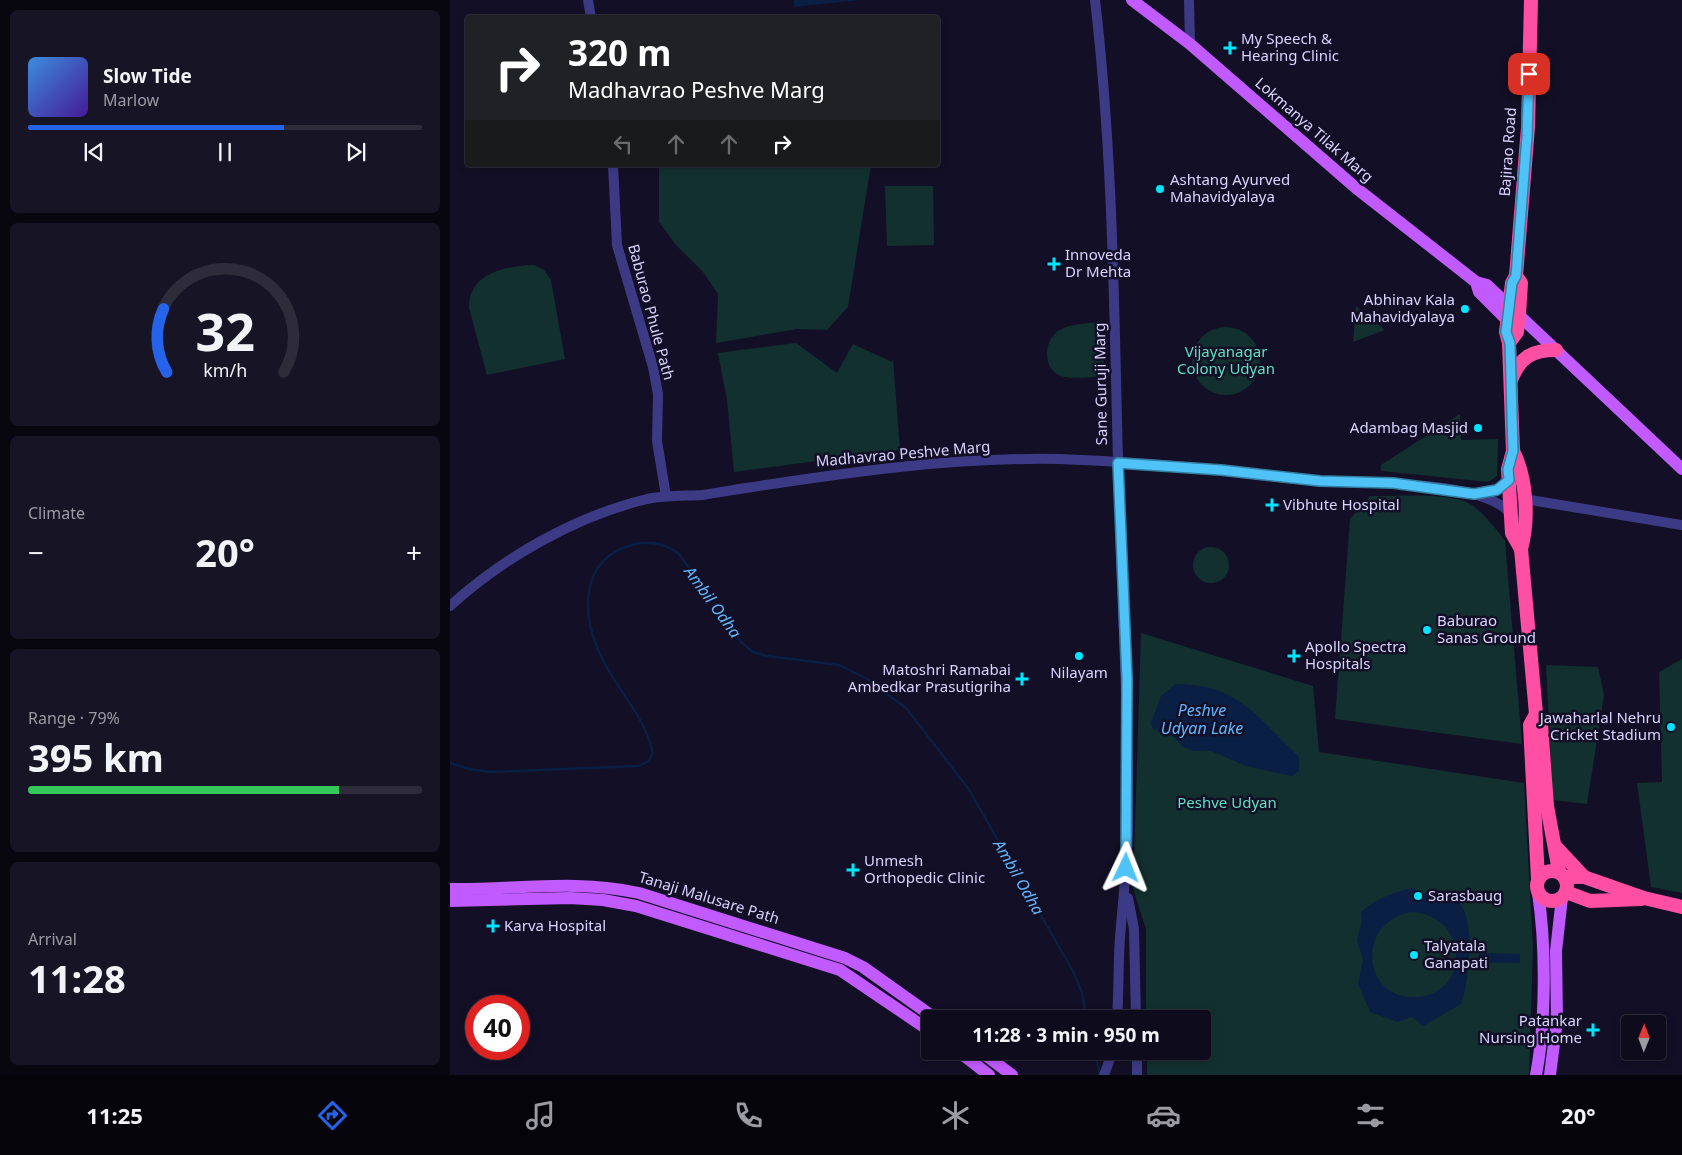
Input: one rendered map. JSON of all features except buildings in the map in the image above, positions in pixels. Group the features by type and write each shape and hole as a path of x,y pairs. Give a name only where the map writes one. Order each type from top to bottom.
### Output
{"highway":[{"name":"Bajirao Road","path":"1513,451 1510,343 1517,332 1512,313 1512,283 1516,276 1528,127 1531,0"},
{"path":"1510,383 1518,365 1526,355 1543,350 1556,350"},
{"path":"1513,451 1508,469 1512,533 1520,549 1536,714 1541,724 1547,806 1553,843 1567,886 1564,895 1558,900 1547,900 1538,886 1530,725 1536,714"},
{"path":"1513,451 1522,468 1526,531 1520,549"},
{"path":"1553,843 1584,878"},
{"path":"1538,886 1545,872 1562,874 1584,878 1644,898 1682,907"},
{"path":"1564,895 1590,901 1644,898"}],"main road":[{"name":"Lokmanya Tilak Marg","path":"1132,0 1190,44 1356,188 1476,282 1487,285 1512,313 1556,350 1682,469"},
{"path":"547,886 548,899"},
{"name":"Tanaji Malusare Path","path":"450,889 547,886 604,887 626,890 824,949 862,967 923,1010"},
{"path":"1536,1075 1543,1019 1542,945 1538,886"},
{"path":"1550,1075 1557,1020 1556,951 1564,895"},
{"name":"Tanaji Malusare Path","path":"450,901 603,900 636,906 819,962 855,978 921,1025"},
{"path":"970,1060 989,1075"},
{"path":"992,1060 1012,1075"}],"street":[{"path":"588,0 590,15"},
{"name":"Sane Guruji Marg","path":"1095,0 1103,70 1114,251 1118,463 1127,678 1128,831 1126,887 1120,937 1117,1010"},
{"path":"1188,0 1190,44"},
{"name":"Baburao Phule Path","path":"613,167 617,245 658,394 657,441 666,496"},
{"name":"Madhavrao Peshve Marg","path":"451,605 472,587 524,552 593,516 646,499 666,496 702,495 857,471 960,461 1050,459 1221,470 1320,481 1393,483 1474,494 1498,502 1511,514"},
{"name":"Madhavrao Peshve Marg","path":"1474,494 1497,490 1509,480"},
{"path":"1524,499 1682,525"},
{"name":"Sane Guruji Marg","path":"1126,887 1134,929 1136,1010"},
{"path":"1104,1075 1110,1060"},
{"path":"1137,1060 1137,1075"}],"green space":[{"path":"659,167 871,167 848,307 827,330 797,329 716,343 718,294 703,272 676,245 659,222"},
{"path":"885,186 933,186 934,245 887,246"},
{"path":"534,265 544,270 551,280 565,359 487,375 469,308 470,296 482,279 491,274 512,267"},
{"path":"1356,306 1385,330 1353,342"},
{"path":"1104,322 1104,376 1070,378 1058,375 1052,370 1047,357 1047,350 1049,342 1058,331 1075,325"},
{"name":"Vijayanagar Colony Udyan","path":"1219,327 1233,327 1245,332 1255,342 1260,354 1260,368 1255,380 1245,390 1233,395 1219,395 1207,390 1197,380 1192,368 1192,354 1197,342 1207,332"},
{"path":"796,343 837,373 853,344 892,362 893,359 900,450 734,472 727,400 718,353"},
{"path":"1460,414 1461,440 1498,439 1497,476 1488,482 1381,471 1381,465"},
{"name":"Baburao Sanas Ground","path":"1370,496 1431,496 1464,501 1481,513 1505,541 1522,744 1335,719 1350,519"},
{"path":"1211,547 1223,553 1229,565 1223,577 1211,583 1199,577 1193,565 1199,553"},
{"name":"Peshve Udyan","path":"1141,633 1313,686 1319,752 1524,783 1533,948 1529,1075 1147,1075 1147,1060 1211,1060 1211,1010 1146,1010 1146,929 1133,889"},
{"name":"Jawaharlal Nehru Cricket Stadium","path":"1682,659 1682,893 1651,887 1637,783 1662,782 1659,672"},
{"path":"1546,665 1598,667 1604,695 1587,804 1553,800"}],"water":[{"path":"794,0 861,0 794,7"},
{"name":"Peshve Udyan Lake","path":"1176,684 1216,690 1232,697 1245,706 1299,757 1299,771 1292,776 1246,766 1211,751 1194,751 1183,747 1174,737 1153,729 1151,723 1161,696"},
{"path":"1412,888 1422,893 1438,892 1459,903 1468,923 1468,967 1461,1004 1423,1026 1412,1017 1397,1022 1370,1012 1358,984 1363,960 1357,940 1362,920 1361,912 1379,900","holes":["1411,912 1430,916 1444,926 1452,939 1456,954 1454,969 1447,982 1435,992 1417,997 1399,995 1385,987 1376,975 1372,960 1374,945 1380,930 1393,919"]},
{"path":"1479,953 1520,954 1520,963 1478,962"}],"waterway":[{"name":"Ambil Odha","path":"450,763 469,769 490,772 639,766 649,761 653,753 649,739 599,652 589,620 588,604 594,574 603,562 615,552 632,545 651,543 663,545 679,554 741,642 753,652 767,656 839,665 867,679 906,708 968,788 1074,973 1082,993 1085,1010"},
{"name":"Ambil Odha","path":"1096,1060 1100,1074"}],"place":[{"name":"My Speech & Hearing Clinic","path":"1230,48"},
{"name":"Ashtang Ayurved Mahavidyalaya","path":"1160,189"},
{"name":"Innoveda Dr Mehta","path":"1054,264"},
{"name":"Abhinav Kala Mahavidyalaya","path":"1465,309"},
{"name":"Adambag Masjid","path":"1478,428"},
{"name":"Vibhute Hospital","path":"1272,505"},
{"name":"Baburao Sanas Ground","path":"1427,630"},
{"name":"Nilayam","path":"1079,656"},
{"name":"Apollo Spectra Hospitals","path":"1294,656"},
{"name":"Matoshri Ramabai Ambedkar Prasutigriha","path":"1022,679"},
{"name":"Jawaharlal Nehru Cricket Stadium","path":"1671,727"},
{"name":"Unmesh Orthopedic Clinic","path":"853,870"},
{"name":"Sarasbaug","path":"1418,896"},
{"name":"Karva Hospital","path":"493,926"},
{"name":"Talyatala Ganapati","path":"1414,955"},
{"name":"Patankar Nursing Home","path":"1593,1030"}],"route":[{"path":"1126,868 1128,831 1127,678 1118,463 1221,470 1320,481 1393,483 1474,494 1497,490 1504,486 1509,480 1508,469 1513,451 1510,343 1506,332 1512,283 1516,276 1527,136 1529,74"}]}
